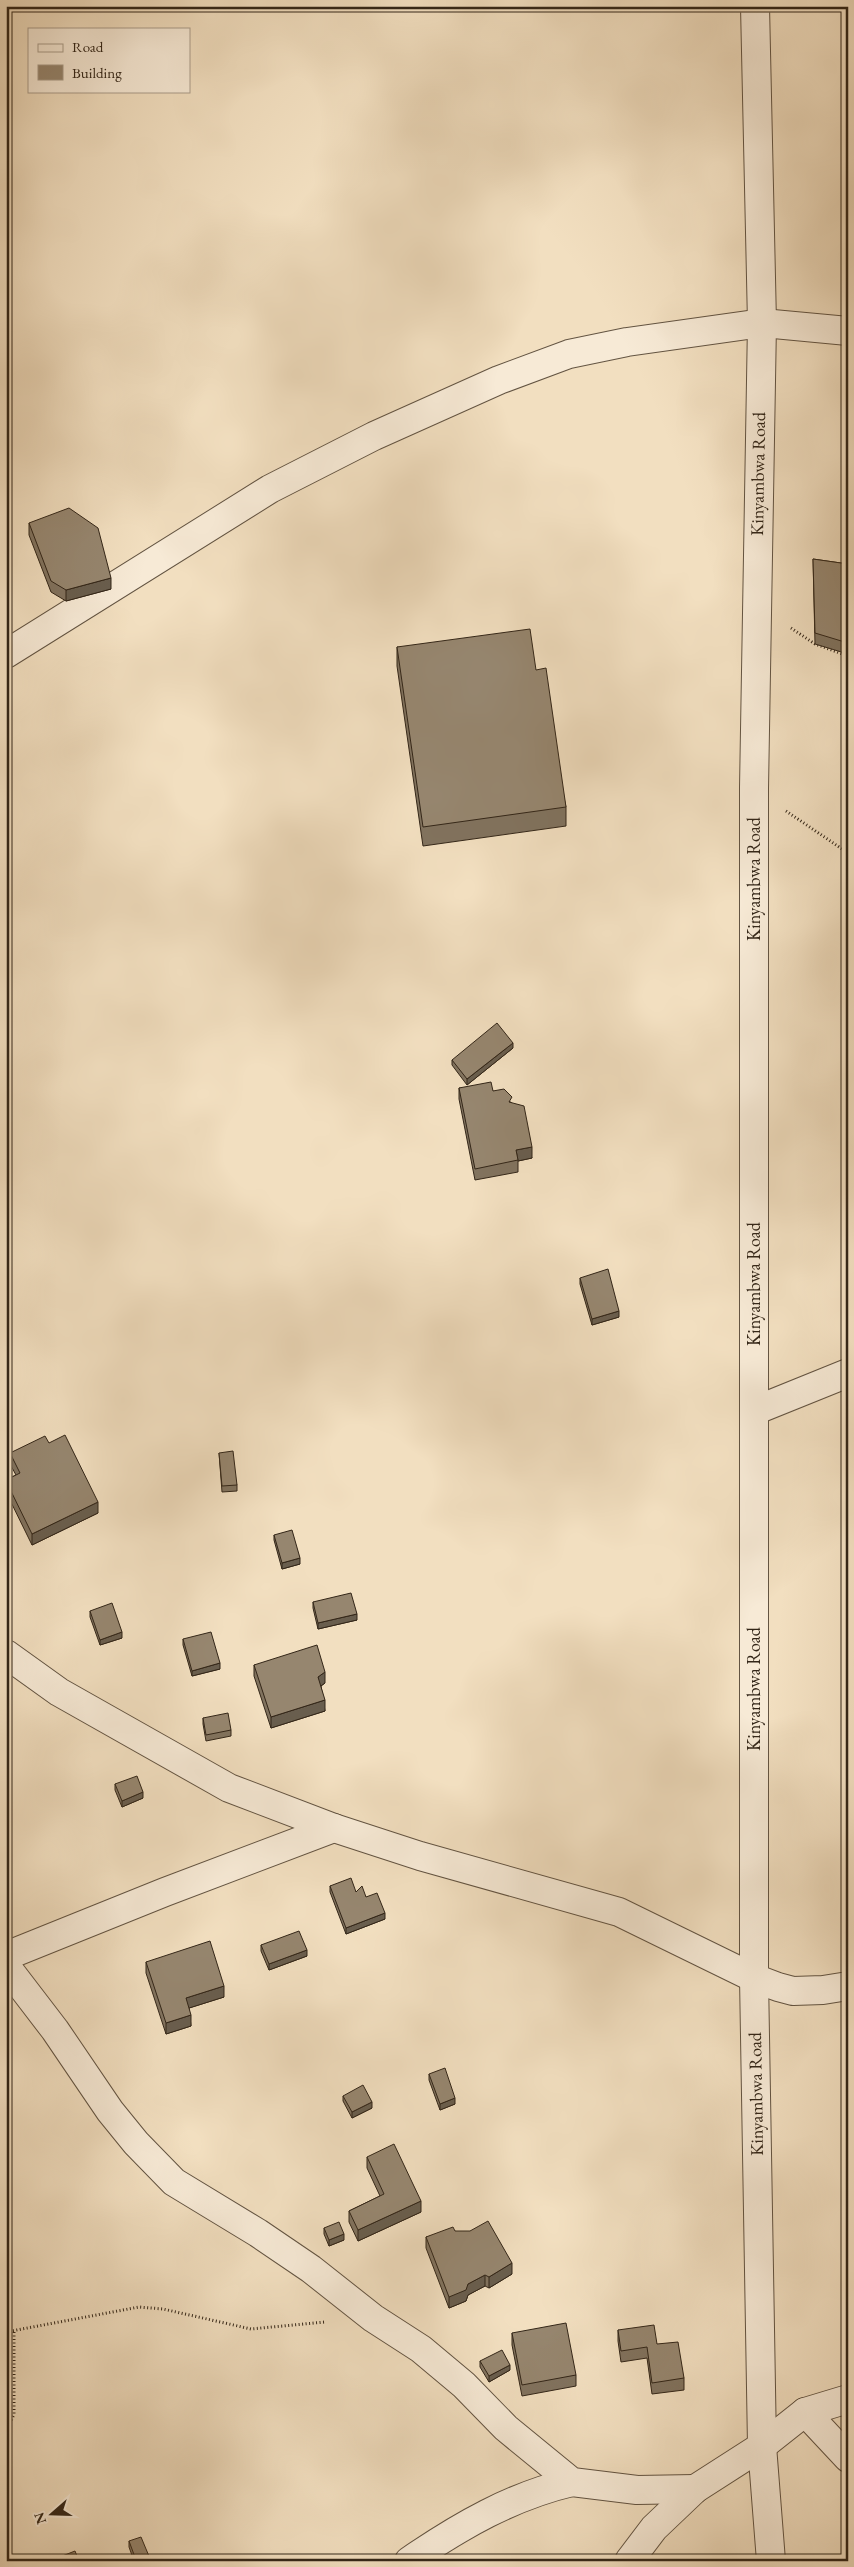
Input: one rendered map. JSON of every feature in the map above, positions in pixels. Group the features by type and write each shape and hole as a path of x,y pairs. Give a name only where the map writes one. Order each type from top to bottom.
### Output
{"street":[{"name":"Kinyambwa Road","path":"755,6 762,323 755,603 754,788 754,1978 762,2446 772,2561"},
{"path":"6,654 270,489 374,436 499,380 569,354 627,342 762,323 848,331"},
{"path":"754,1411 848,1373"},
{"path":"6,1654 58,1692 229,1788 334,1828 420,1856 619,1912 754,1978 792,1991 823,1990 848,1986"},
{"path":"6,1956 165,1892 334,1828"},
{"path":"6,1966 55,2030 110,2111 174,2182 258,2233 311,2269 373,2318 428,2355 464,2385 506,2428 572,2482"},
{"path":"629,2561 654,2528 695,2489 762,2446 805,2412 848,2399"},
{"path":"805,2412 848,2458"},
{"path":"409,2561 494,2509 545,2488 572,2482 637,2490 695,2489"}],"path":[{"path":"755,603 815,644 848,656"},
{"path":"754,788 848,853"},
{"path":"6,2332 139,2308 163,2309 251,2329 373,2318"},
{"path":"6,2433 14,2414 14,2331"}],"building":[{"path":"69,508 98,528 111,578 66,590 51,581 29,523"},
{"path":"813,559 848,564 848,643 815,633"},
{"path":"530,629 536,670 546,668 566,807 423,827 397,647"},
{"path":"497,1023 513,1043 467,1079 452,1060"},
{"path":"491,1082 493,1091 504,1089 512,1097 509,1102 524,1106 532,1147 516,1150 518,1160 475,1169 459,1088"},
{"path":"608,1269 619,1311 592,1319 580,1278"},
{"path":"65,1435 98,1502 32,1534 6,1481 20,1473 10,1453 45,1436 49,1443"},
{"path":"233,1451 237,1485 222,1486 219,1453"},
{"path":"292,1530 300,1558 282,1563 274,1535"},
{"path":"351,1593 357,1614 318,1623 313,1602"},
{"path":"112,1603 122,1632 100,1640 90,1611"},
{"path":"211,1632 220,1663 192,1671 183,1639"},
{"path":"317,1645 325,1672 318,1677 325,1700 271,1717 254,1665"},
{"path":"228,1713 231,1730 206,1735 203,1718"},
{"path":"137,1776 143,1792 122,1801 115,1784"},
{"path":"6,1788 10,1798 6,1799"},
{"path":"351,1878 356,1892 362,1886 366,1897 377,1893 385,1913 346,1928 330,1886"},
{"path":"299,1931 307,1950 269,1964 261,1945"},
{"path":"210,1941 224,1986 186,1998 191,2015 166,2023 146,1962"},
{"path":"445,2068 455,2098 440,2104 429,2074"},
{"path":"363,2085 372,2102 352,2112 343,2096"},
{"path":"394,2144 421,2201 358,2230 349,2211 384,2194 367,2157"},
{"path":"488,2221 512,2263 489,2277 485,2275 468,2284 466,2290 449,2297 426,2237 453,2227 455,2231 470,2231"},
{"path":"339,2222 344,2234 329,2240 324,2228"},
{"path":"566,2323 576,2375 522,2385 512,2333"},
{"path":"654,2325 657,2344 678,2342 684,2378 652,2383 647,2347 621,2351 618,2330"},
{"path":"502,2350 510,2365 489,2376 480,2361"},
{"path":"141,2537 151,2561 135,2561 129,2541"},
{"path":"75,2551 79,2561 52,2561 52,2560"}]}
